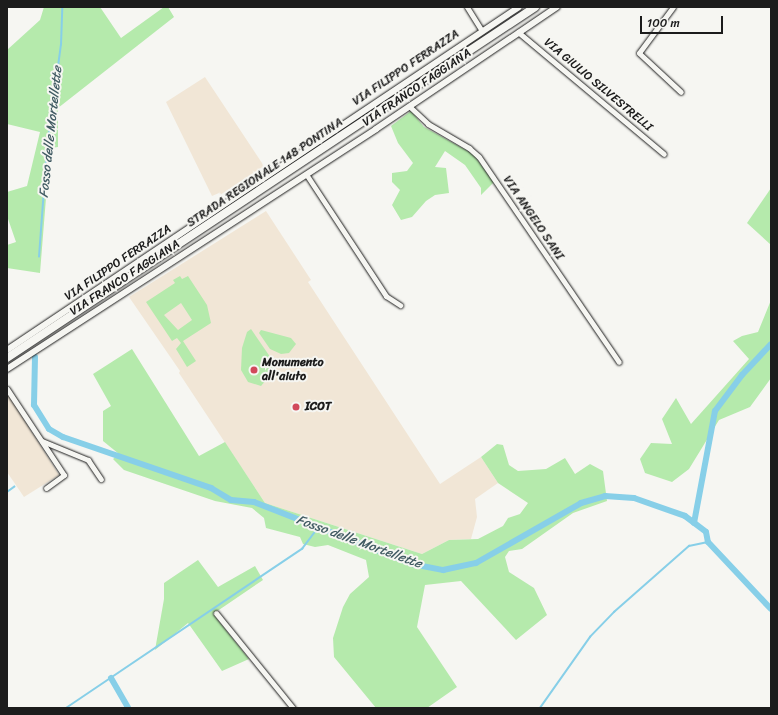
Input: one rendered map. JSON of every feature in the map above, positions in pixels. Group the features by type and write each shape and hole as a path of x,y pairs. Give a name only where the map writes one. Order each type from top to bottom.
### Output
{"main road":[{"name":"STRADA REGIONALE 148 PONTINA","path":"7,358 535,7"}],"street":[{"path":"467,7 482,31"},
{"name":"VIA FILIPPO FERRAZZA","path":"7,350 519,7"},
{"name":"VIA FRANCO FAGGIANA","path":"7,369 306,174 556,7"},
{"path":"673,7 639,54 681,92"},
{"name":"VIA GIULIO SILVESTRELLI","path":"518,32 664,154"},
{"name":"VIA ANGELO SANI","path":"409,106 428,124 469,148 479,157 619,362"},
{"path":"306,174 386,296 400,305"},
{"path":"7,389 64,475 46,488"},
{"path":"41,441 88,460 101,478"},
{"path":"216,614 293,708"}],"shaded area":[{"path":"205,77 264,166 220,195 219,193 212,196 166,102"},
{"name":"ICOT","path":"266,211 311,280 308,282 440,484 481,457 498,483 475,499 477,517 471,539 449,540 422,554 265,503 179,373 180,371 129,297"},
{"path":"7,393 59,475 24,497 7,472"}],"green space":[{"path":"44,7 100,7 121,38 164,7 168,7 174,17 58,108 58,147 50,148 40,273 7,268 7,245 16,242 7,216 7,192 27,186 40,132 7,124 7,50 40,20"},
{"path":"411,111 424,127 473,154 494,182 481,195 481,188 465,165 445,151 435,167 446,168 449,193 435,195 426,201 412,217 401,220 392,205 400,190 392,182 392,173 407,171 413,163 398,143 391,126"},
{"path":"771,188 771,245 747,223"},
{"path":"180,276 182,279 188,276 207,305 211,323 183,341 196,361 187,367 176,349 181,343 177,338 172,341 146,302 175,283 173,280","holes":["181,303 192,320 178,330 164,315"]},
{"path":"771,300 771,378 750,407 719,420 689,469 672,482 645,473 640,459 651,443 672,444 662,419 676,398 691,424 749,359 733,341 742,336 758,332"},
{"path":"251,329 275,364 273,372 261,386 248,382 241,370 242,348 247,332"},
{"path":"261,330 291,338 296,344 289,353 281,354 270,349 259,333"},
{"path":"132,349 199,456 225,442 265,503 422,554 449,540 478,539 503,526 508,518 520,514 528,503 498,483 481,457 497,444 503,445 509,465 518,471 546,469 565,458 575,474 590,464 603,471 607,501 573,513 522,549 509,551 505,557 509,572 534,588 547,615 516,640 461,581 425,585 417,627 457,687 427,708 376,708 334,657 333,638 343,607 350,594 369,577 366,560 328,545 315,547 303,544 300,537 266,528 264,518 252,508 215,501 124,470 113,459 119,454 103,441 103,411 111,406 93,374"},
{"path":"198,560 218,587 255,566 263,580 213,614 249,659 222,671 188,623 155,650 164,599 164,583"}],"waterway":[{"name":"Fosso delle Mortellette","path":"39,257 47,148 61,45 62,7"},
{"path":"694,523 715,411 742,375 771,344"},
{"name":"Fosso delle Mortellette","path":"35,357 34,405 49,429 63,437 211,488 231,500 254,502 412,564 443,570 476,563 581,503 605,496 634,498 685,516 706,532 708,542 771,609"},
{"path":"7,492 14,487"},
{"path":"66,708 302,549 318,528"},
{"path":"540,708 590,637 614,612 689,546 708,542"},
{"path":"111,678 128,708"}],"place":[{"name":"Monumento all'aiuto","path":"254,370"},
{"name":"ICOT","path":"296,407"}]}
